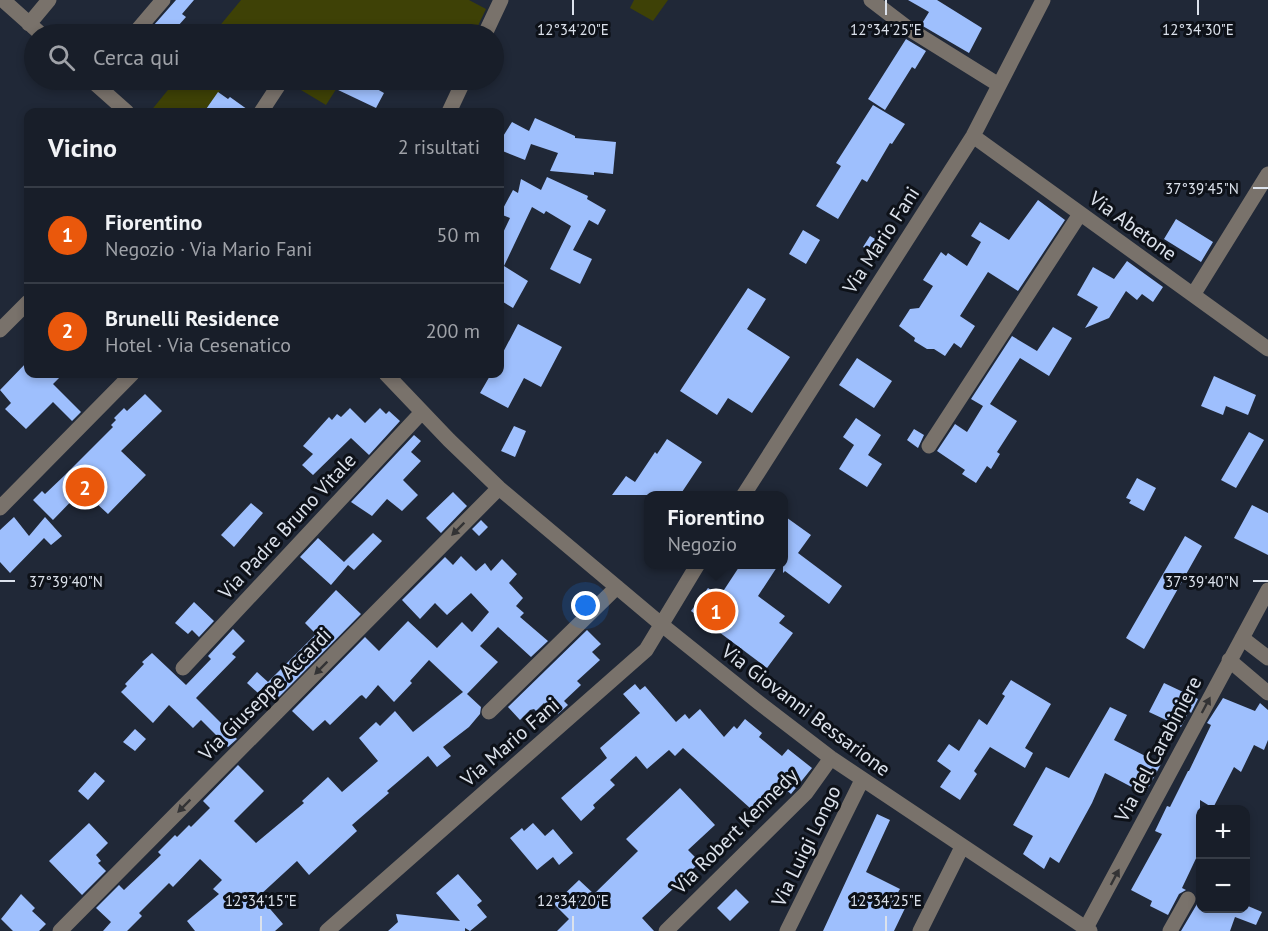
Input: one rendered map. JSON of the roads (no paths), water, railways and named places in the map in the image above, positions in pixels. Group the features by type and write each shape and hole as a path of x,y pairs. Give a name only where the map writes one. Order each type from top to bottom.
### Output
{"street":[{"path":"3,0 29,24 49,0"},
{"path":"143,24 163,0"},
{"path":"490,24 501,0"},
{"path":"871,0 909,29 999,85"},
{"name":"Via Mario Fani","path":"746,491 973,136 1043,0"},
{"path":"104,90 122,108"},
{"path":"264,108 275,90"},
{"path":"450,108 459,90"},
{"name":"Via Abetone","path":"973,136 1268,349"},
{"path":"1193,295 1268,174"},
{"path":"929,446 1080,214"},
{"path":"0,330 24,306"},
{"path":"0,508 128,378"},
{"name":"Via Giovanni Bessarione","path":"390,378 499,488 662,625 831,758 1088,930"},
{"name":"Via Padre Bruno Vitale","path":"183,668 422,412"},
{"name":"Via Giuseppe Accardi","path":"60,931 499,488"},
{"name":"Via Mario Fani","path":"327,931 646,650 695,569"},
{"path":"489,712 617,587"},
{"name":"Via del Carabiniere","path":"1088,930 1268,590"},
{"path":"1242,638 1268,658"},
{"path":"1229,660 1268,693"},
{"name":"Via Robert Kennedy","path":"666,931 806,794 831,758"},
{"name":"Via Luigi Longo","path":"787,931 862,780"},
{"path":"920,931 962,847"},
{"path":"1170,931 1188,899"}],"place":[{"name":"Brunelli Residence","path":"85,487"},
{"name":"Fiorentino","path":"716,611"}]}
